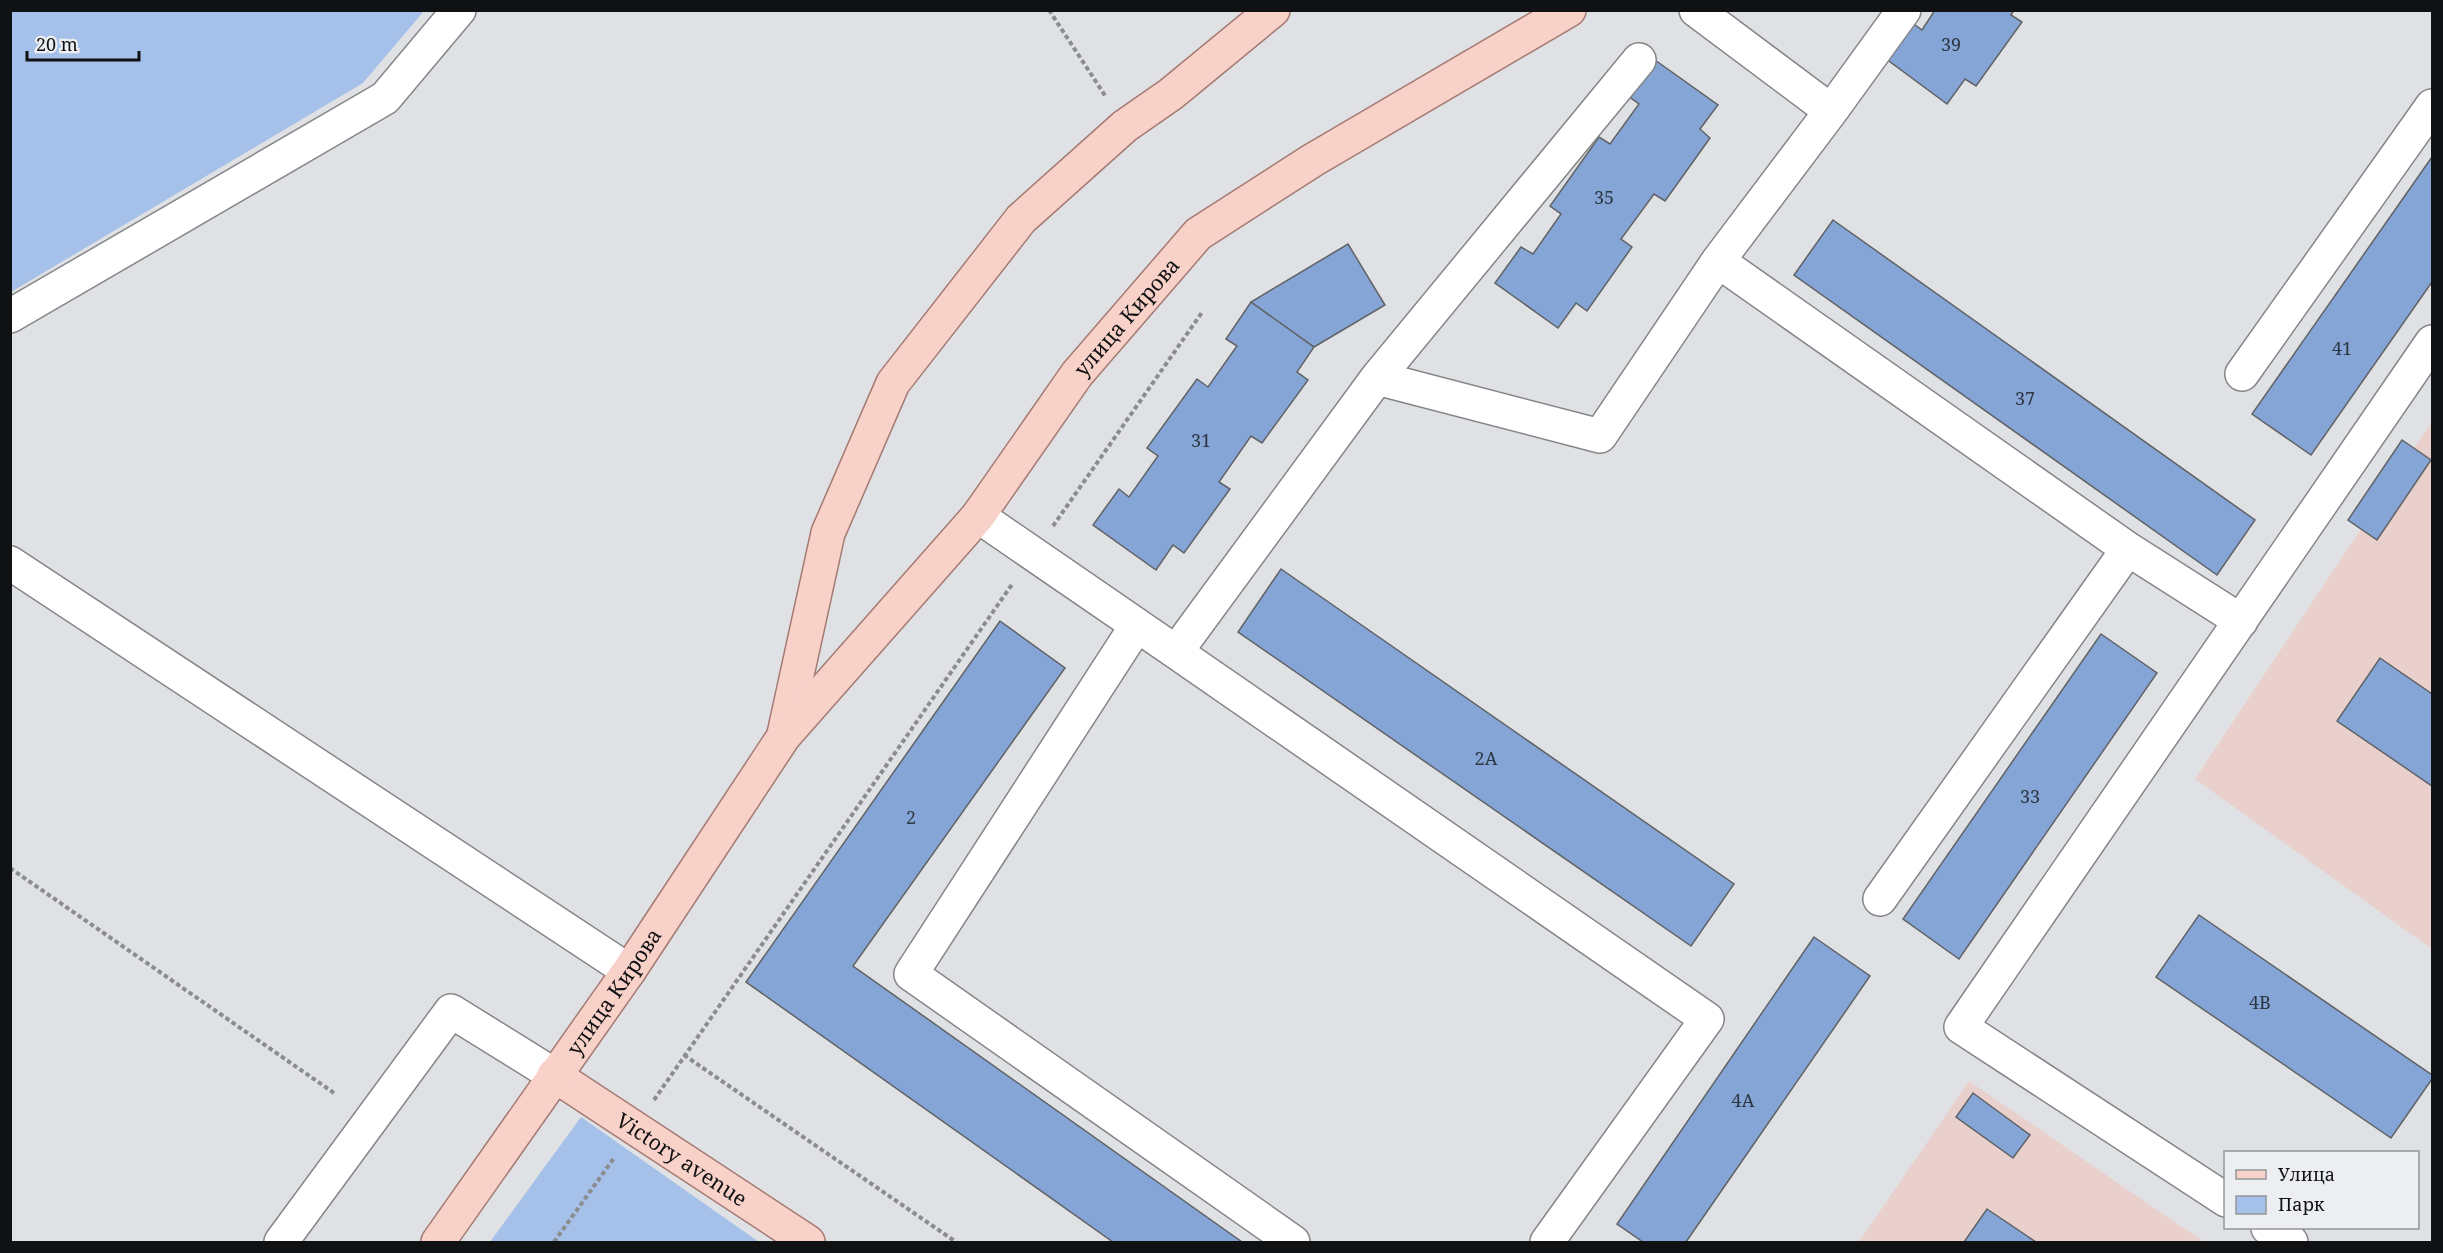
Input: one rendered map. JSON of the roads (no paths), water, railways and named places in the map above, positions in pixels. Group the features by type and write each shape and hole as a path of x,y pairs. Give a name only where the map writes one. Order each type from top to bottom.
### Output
{"main road":[{"name":"улица Кирова","path":"784,736 828,532 893,383 1021,219 1125,126 1171,93 1273,10"},
{"name":"улица Кирова","path":"438,1242 628,971 784,736 978,516 1077,374 1198,234 1313,160 1569,10"},
{"name":"Victory avenue","path":"554,1075 634,1130 808,1242"}],"lane":[{"path":"10,316 386,98 459,10"},
{"path":"1696,10 1831,111"},
{"path":"1377,378 1600,436 1718,261 1904,10"},
{"path":"1176,652 1377,378 1640,60"},
{"path":"2242,374 2433,106"},
{"path":"1718,261 2128,549 2241,621"},
{"path":"2224,1199 1961,1027 2433,342"},
{"path":"978,516 1707,1019 1547,1242"},
{"path":"1880,899 2128,549"},
{"path":"10,563 628,971"},
{"path":"1137,625 911,974 1293,1242"},
{"path":"281,1242 451,1011 554,1075"},
{"path":"2271,1229 2291,1242"}]}
